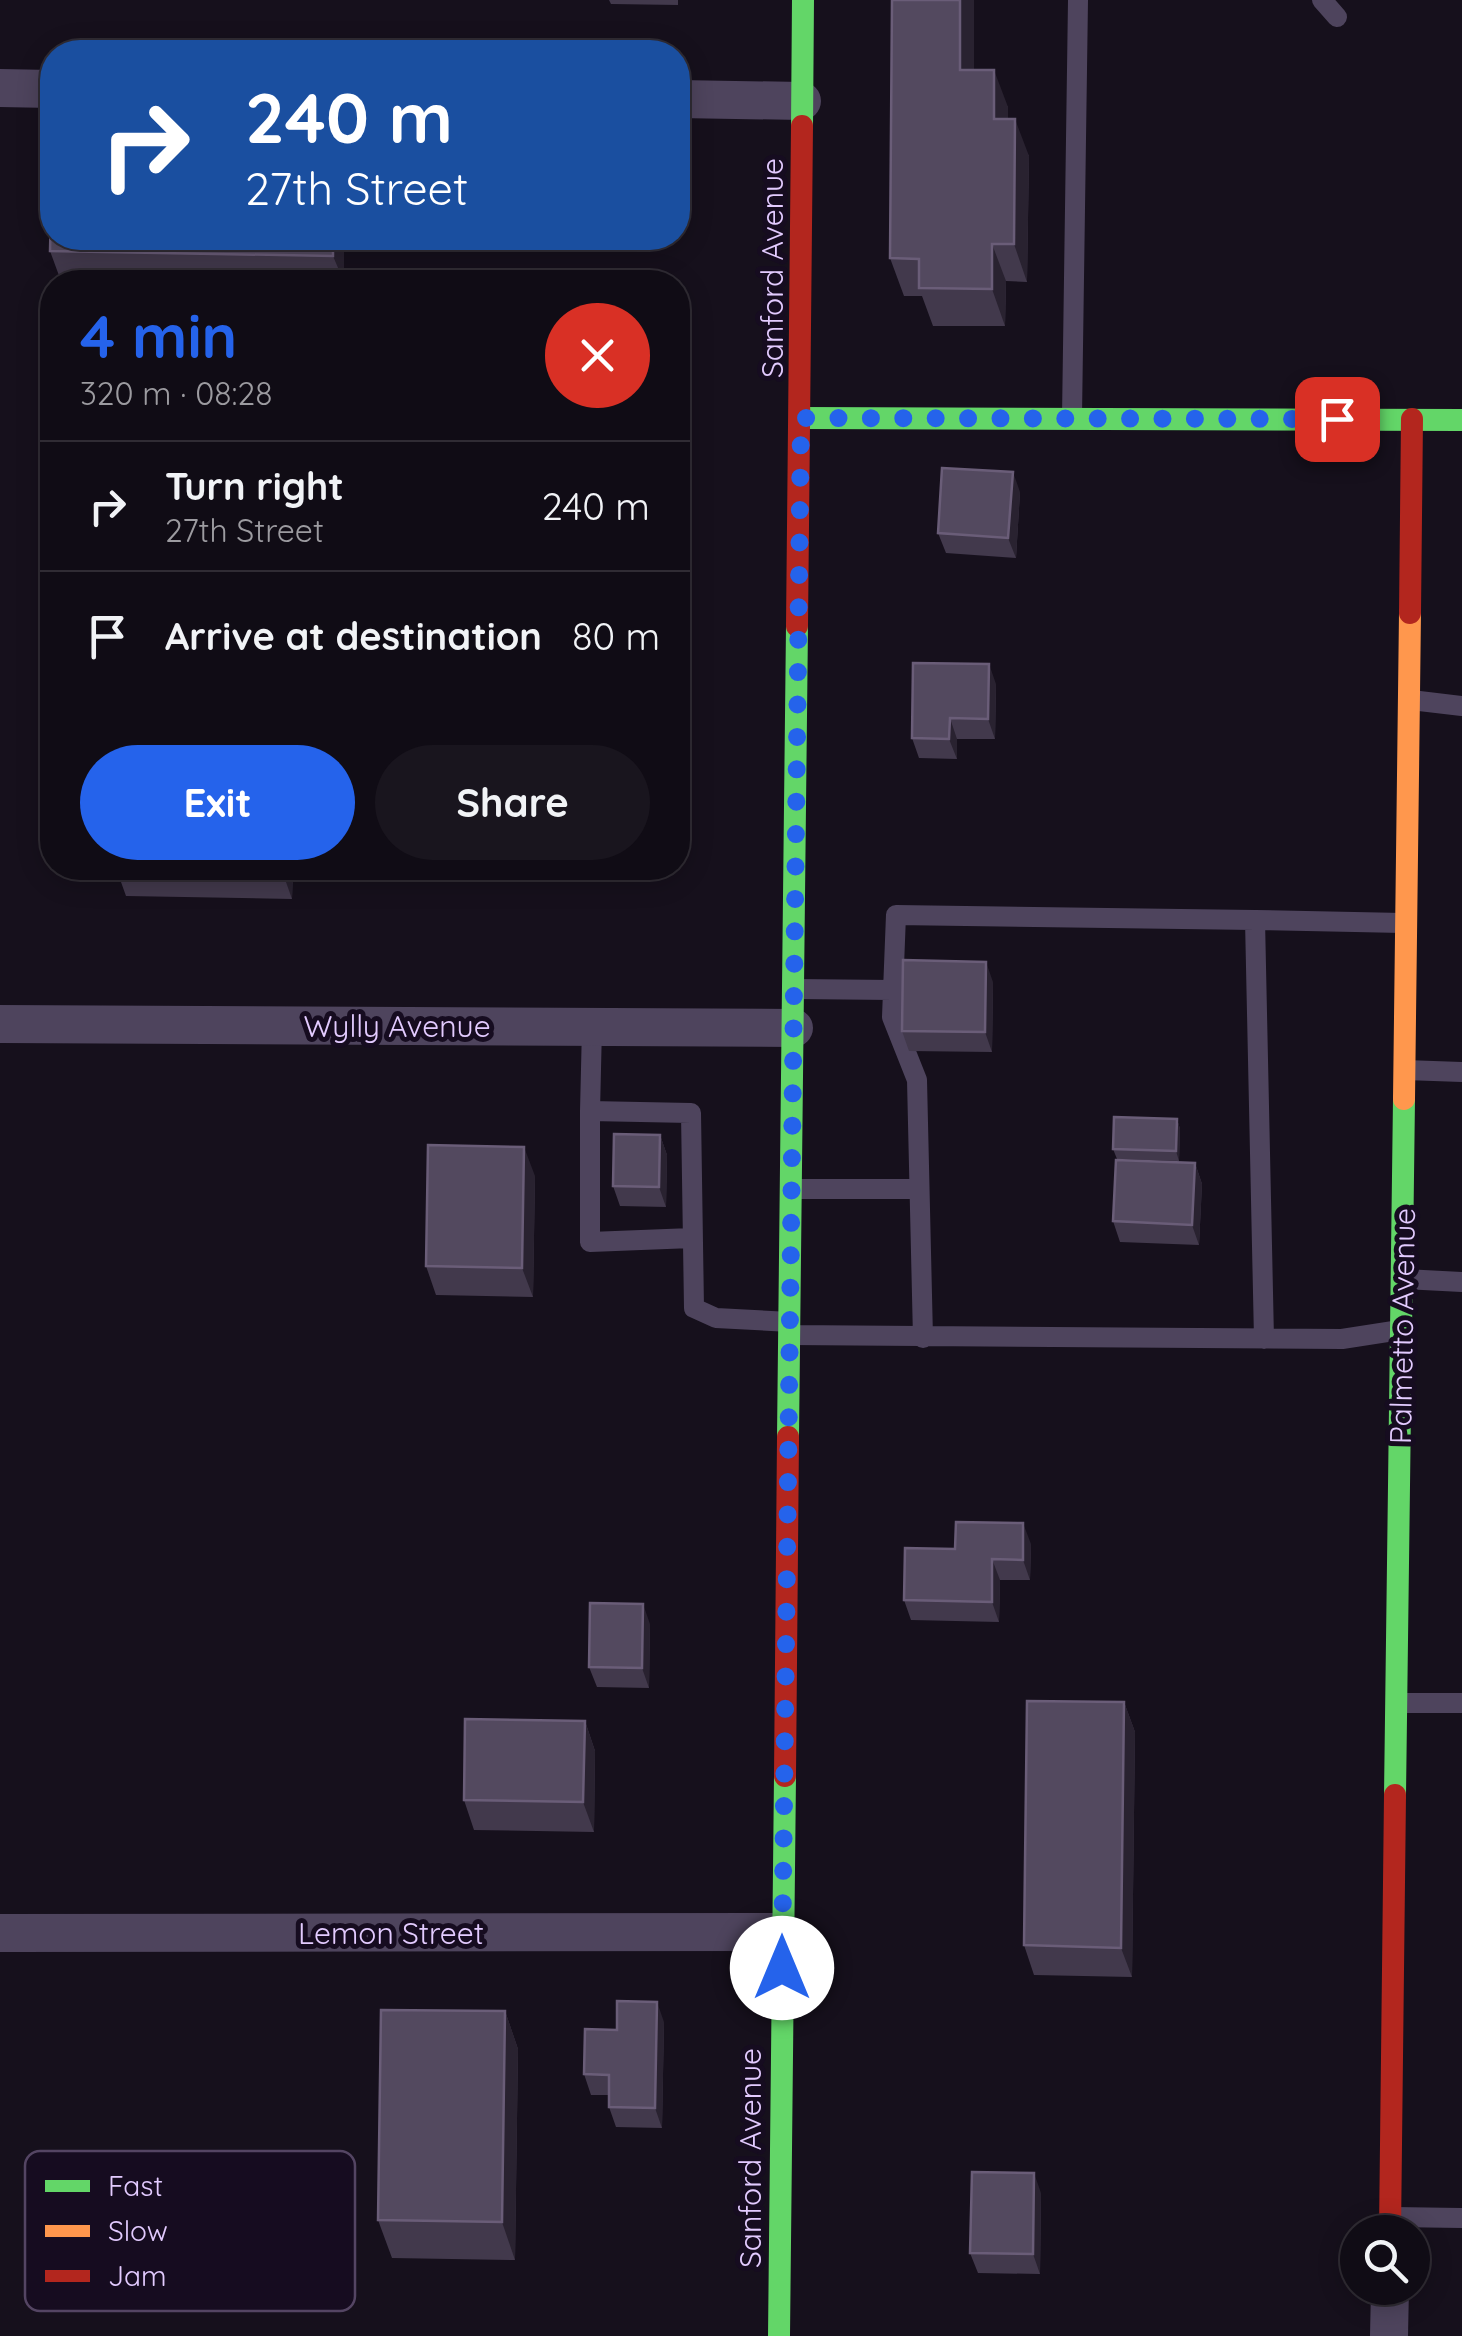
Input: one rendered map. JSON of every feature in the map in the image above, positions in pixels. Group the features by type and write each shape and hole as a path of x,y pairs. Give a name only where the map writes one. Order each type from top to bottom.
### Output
{"main road":[{"name":"Sanford Avenue","path":"779,2336 803,0"},
{"path":"801,418 1462,420"},
{"name":"Palmetto Avenue","path":"1390,2215 1412,420"}],"street":[{"path":"0,88 40,89"},
{"path":"690,99 802,101"},
{"name":"Wylly Avenue","path":"0,1024 794,1028"},
{"name":"Lemon Street","path":"0,1934 782,1932"},
{"path":"1389,2336 1390,2305"}],"lane":[{"path":"1072,418 1078,0"},
{"path":"1322,0 1338,17"},
{"path":"1409,700 1462,706"},
{"path":"922,1338 917,1080 892,1017 896,915 1406,923"},
{"path":"1256,920 1264,1338"},
{"path":"795,989 893,990"},
{"path":"592,1027 590,1242 692,1238"},
{"path":"1405,1070 1462,1072"},
{"path":"590,1111 691,1113 694,1308 716,1318 922,1338 1342,1339 1402,1330"},
{"path":"792,1189 920,1189"},
{"path":"1402,1279 1462,1282"},
{"path":"1397,1702 1462,1703"},
{"path":"1430,2221 1462,2218"}],"building":[{"path":"892,0 960,0 960,70 994,70 994,119 1015,119 1014,244 992,244 992,289 919,288 919,259 890,258"},
{"path":"333,250 333,256 50,251"},
{"path":"942,468 1013,472 1008,538 938,533"},
{"path":"913,663 989,664 988,719 950,718 949,739 912,738"},
{"path":"903,960 986,962 985,1032 902,1031"},
{"path":"1114,1117 1177,1119 1176,1151 1113,1149"},
{"path":"614,1134 660,1135 659,1187 613,1186"},
{"path":"428,1145 524,1147 522,1268 426,1266"},
{"path":"1116,1160 1195,1163 1192,1225 1113,1221"},
{"path":"956,1522 1023,1523 1023,1560 992,1559 992,1602 904,1600 905,1548 955,1549"},
{"path":"590,1603 643,1604 642,1668 589,1667"},
{"path":"1027,1701 1124,1702 1121,1948 1024,1945"},
{"path":"465,1719 585,1721 583,1802 464,1800"},
{"path":"617,2001 657,2002 655,2108 609,2107 609,2075 584,2074 585,2029 617,2030"},
{"path":"381,2010 505,2011 502,2222 378,2220"},
{"path":"972,2172 1034,2173 1033,2254 970,2253"}],"traffic: fast":[{"path":"802,126 803,0"},
{"path":"801,418 1462,420"},
{"path":"788,1437 797,626"},
{"path":"1395,1795 1404,1099"},
{"path":"779,2336 785,1776"}],"traffic: slow":[{"path":"1404,1099 1410,613"}],"traffic: jam":[{"path":"797,626 802,126"},
{"path":"1410,613 1412,419"},
{"path":"785,1776 788,1437"},
{"path":"1390,2215 1395,1795"}],"route":[{"path":"782,1968 801,418 1337,419"}]}
